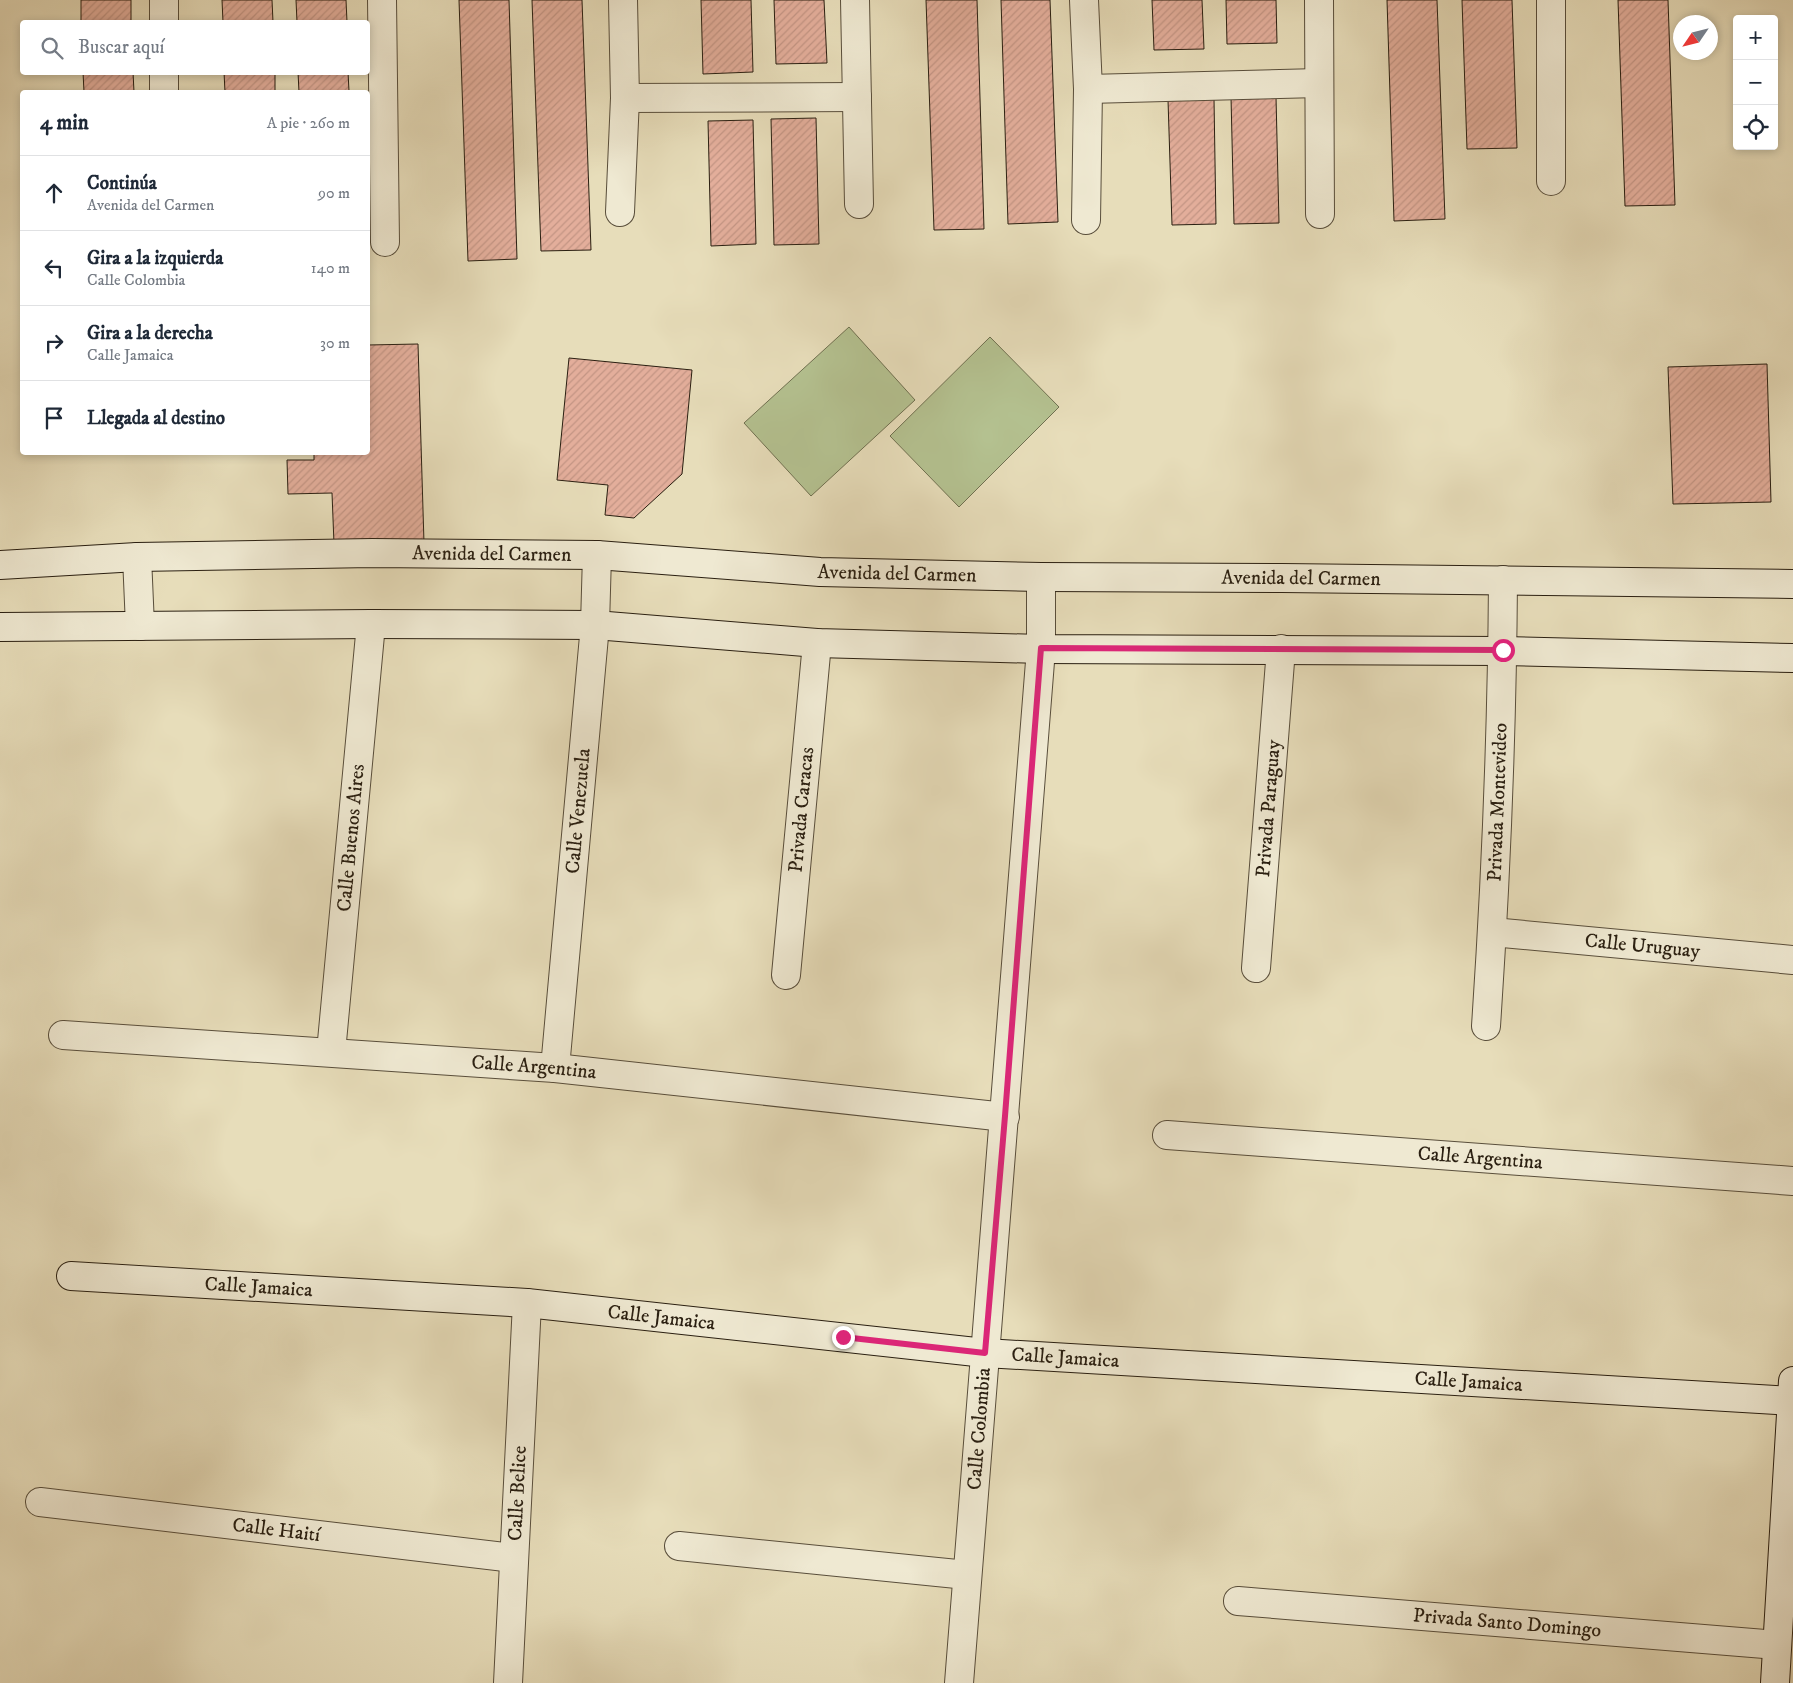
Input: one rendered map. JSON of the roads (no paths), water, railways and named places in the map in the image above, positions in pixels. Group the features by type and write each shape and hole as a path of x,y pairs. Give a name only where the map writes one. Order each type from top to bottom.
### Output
{"street":[{"path":"164,0 164,20"},
{"path":"382,0 375,124 385,242"},
{"path":"620,212 625,98 623,0"},
{"path":"855,0 859,204"},
{"path":"1084,0 1088,89 1086,220"},
{"path":"1319,0 1320,214"},
{"path":"1551,0 1551,181"},
{"path":"164,75 164,90"},
{"path":"1088,89 1319,83"},
{"path":"625,98 857,97"},
{"name":"Avenida del Carmen","path":"0,565 137,557 372,553 597,554 820,572 1041,577 1793,584"},
{"name":"Calle Venezuela","path":"555,1068 595,625 597,554"},
{"path":"137,557 140,626"},
{"name":"Calle Colombia","path":"959,1683 1041,648 1041,577"},
{"name":"Privada Montevideo","path":"1486,1026 1492,932 1504,580"},
{"path":"0,627 371,624 595,625 817,643 1041,648 1503,650 1793,658"},
{"name":"Calle Buenos Aires","path":"331,1052 371,624"},
{"name":"Privada Caracas","path":"786,975 817,643"},
{"name":"Privada Paraguay","path":"1256,968 1281,649"},
{"name":"Calle Uruguay","path":"1492,932 1793,960"},
{"name":"Calle Argentina","path":"63,1035 555,1068 1005,1116"},
{"name":"Calle Argentina","path":"1167,1135 1793,1181"},
{"name":"Calle Jamaica","path":"71,1276 527,1303 985,1353 1792,1391"},
{"name":"Calle Belice","path":"508,1683 527,1303"},
{"path":"1775,1683 1792,1391"},
{"name":"Calle Haití","path":"40,1502 513,1558"},
{"path":"679,1546 967,1575"},
{"name":"Privada Santo Domingo","path":"1238,1601 1777,1644"}]}
